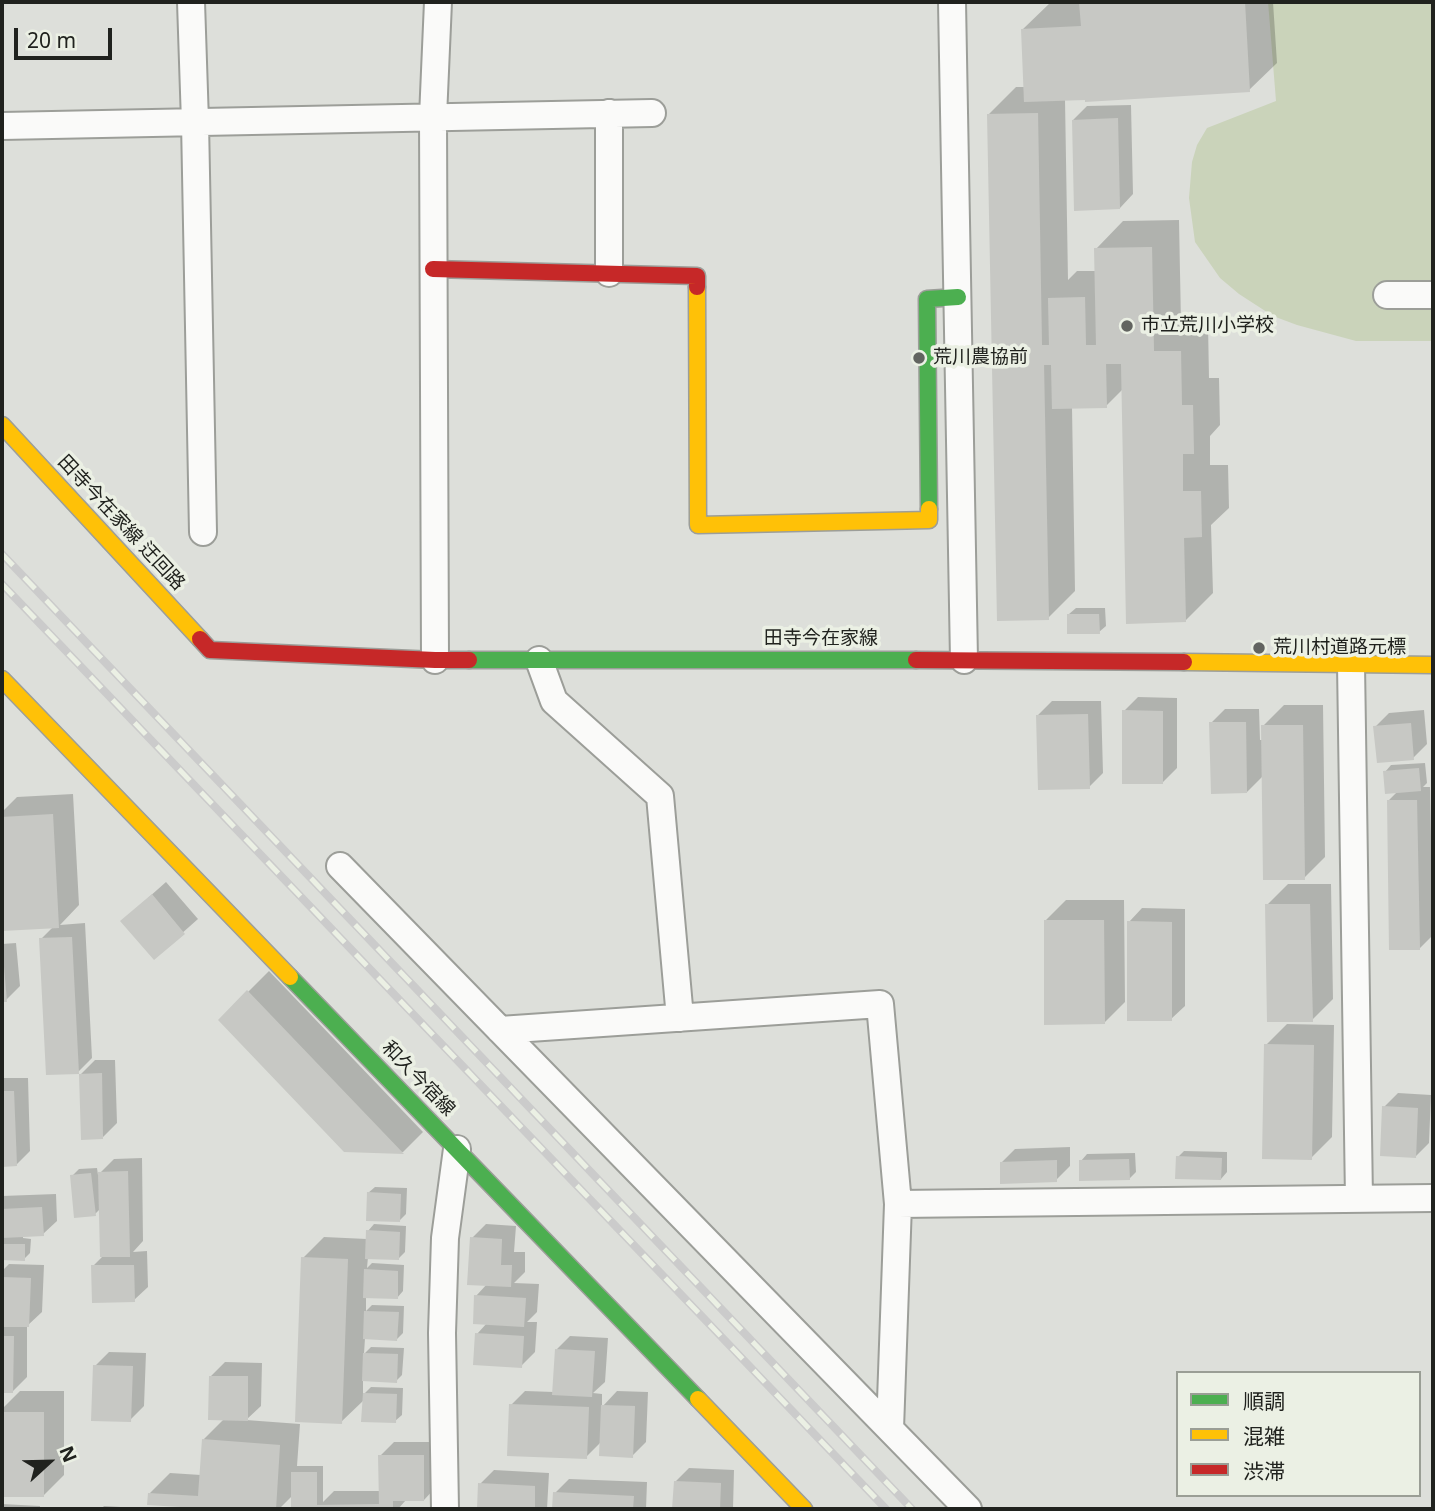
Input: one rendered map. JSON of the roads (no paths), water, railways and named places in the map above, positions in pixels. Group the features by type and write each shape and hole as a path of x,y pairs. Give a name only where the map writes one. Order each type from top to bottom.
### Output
{"main road":[{"path":"433,269 697,276 698,525 929,520 927,299 958,297"},
{"name":"田寺今在家線 迂回路","path":"2,425 210,650"},
{"name":"田寺今在家線","path":"210,650 435,660 964,660 1433,665"},
{"name":"和久今宿線","path":"2,679 804,1509"}],"street":[{"path":"191,2 203,532"},
{"path":"435,660 433,117 438,2"},
{"path":"952,2 964,660"},
{"path":"609,274 610,113"},
{"path":"2,126 652,113"},
{"path":"1387,295 1433,295"},
{"path":"539,660 554,701 660,796 680,1018"},
{"path":"1351,664 1359,1199"},
{"path":"340,866 968,1509"},
{"path":"500,1030 880,1004 898,1204 890,1429"},
{"path":"445,1509 445,1238 457,1149"},
{"path":"898,1204 1433,1198"}],"railway":[{"path":"2,554 912,1509"},
{"path":"2,584 886,1509"}],"place":[{"name":"市立荒川小学校","path":"1127,326"},
{"name":"荒川農協前","path":"919,358"},
{"name":"荒川村道路元標","path":"1259,648"}]}
